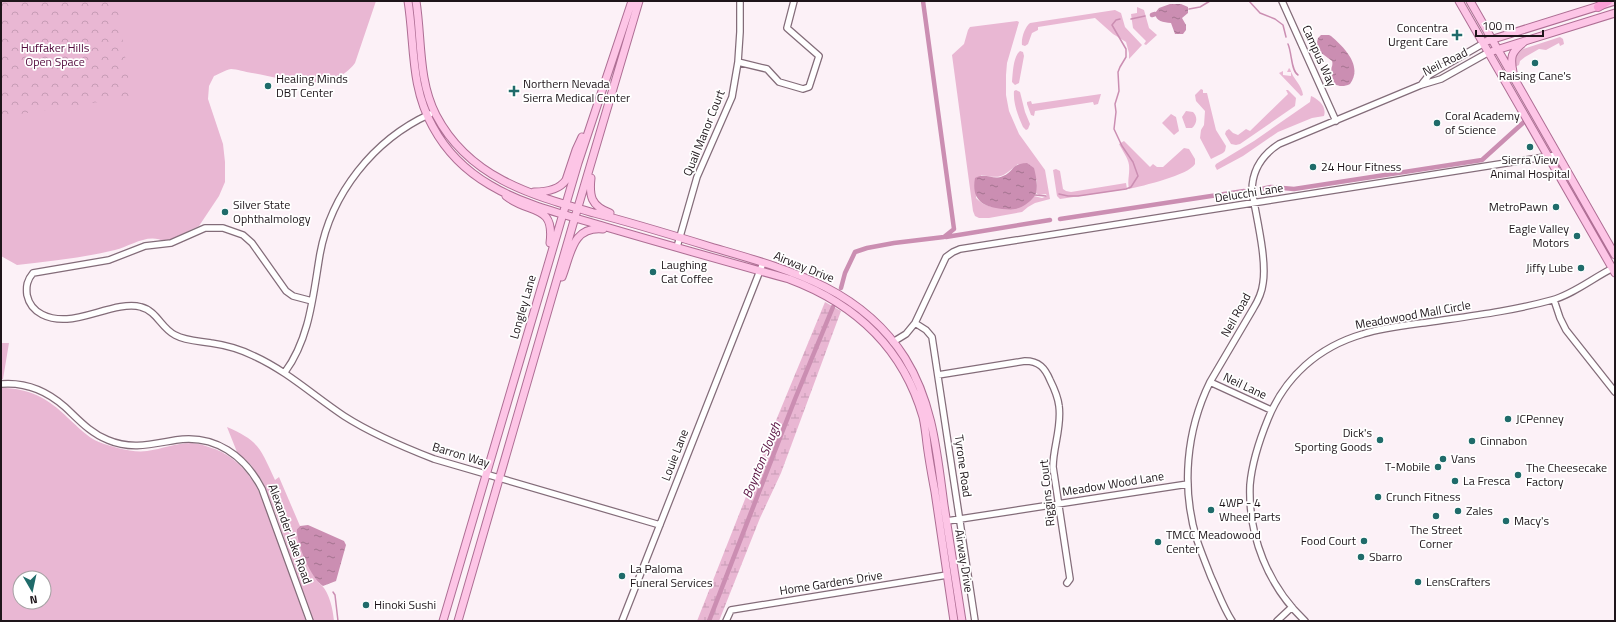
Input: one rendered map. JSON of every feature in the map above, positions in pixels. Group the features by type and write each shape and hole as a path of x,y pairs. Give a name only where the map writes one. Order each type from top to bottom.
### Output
{"highway":[{"path":"1598,7 1608,1"}],"main road":[{"path":"408,1 415,77 427,115 437,134 454,156 473,174 514,202 542,213 549,219 552,230 548,262"},
{"path":"416,1 422,70 428,95 435,112 454,142 471,161 500,180 525,190 546,192 564,184 576,150 590,125"},
{"name":"Longley Lane","path":"458,621 551,303 590,125 632,1"},
{"name":"Longley Lane","path":"443,621 548,262 594,155 640,1"},
{"path":"1460,1 1614,269"},
{"path":"1470,1 1615,255"},
{"name":"Neil Road","path":"1484,43 1615,1"},
{"name":"Neil Road","path":"1489,52 1615,13"},
{"path":"1515,80 1511,57 1515,50 1526,40"},
{"path":"594,155 590,194 595,204 603,210 645,223 658,231"},
{"name":"Airway Drive","path":"498,190 569,216 789,279 832,298 856,314 886,346 901,366 910,383 923,419 954,621"},
{"name":"Airway Drive","path":"525,190 572,206 763,263 807,278 834,291 868,315 893,342 912,370 930,416 962,621"},
{"path":"551,303 556,295 574,244 580,234 594,228 624,232"},
{"path":"856,314 868,321 887,340 893,342"},
{"path":"931,470 937,485 942,517 947,521 944,527 948,559 947,575"},
{"path":"446,621 448,604"}],"street":[{"name":"Quail Manor Court","path":"677,248 697,177 730,103 738,62 740,1"},
{"path":"738,62 767,69 779,82 802,89 809,87 819,56 787,28 794,1"},
{"name":"Campus Way","path":"1282,1 1336,121"},
{"name":"Neil Road","path":"1422,85 1429,75 1484,43"},
{"name":"Neil Road","path":"1232,621 1224,607 1197,540 1191,514 1188,484 1190,441 1200,406 1210,382 1260,296 1263,283 1263,260 1252,191 1254,176 1260,162 1268,152 1286,141 1422,85 1441,79 1489,52"},
{"path":"285,372 303,340 308,322 325,233 334,209 346,186 378,149 417,120 435,112"},
{"name":"Delucchi Lane","path":"915,323 946,257 960,249 1557,155"},
{"name":"Barron Way","path":"312,301 293,296 286,291 252,243 243,235 223,228 205,228 171,243 145,246 109,260 33,273 27,280 29,302 36,312 48,317 70,319 125,307 138,306 154,313 174,335 186,339 217,344 240,350 275,366 340,413 378,435 434,458 660,525"},
{"name":"Louie Lane","path":"622,621 763,263"},
{"name":"Meadowood Mall Circle","path":"1305,621 1292,607 1276,585 1263,561 1256,541 1252,520 1250,493 1252,466 1260,438 1271,410 1282,390 1296,374 1310,361 1350,338 1374,331 1508,310 1554,300 1614,269"},
{"path":"1554,300 1566,330 1615,392"},
{"path":"893,342 906,334 915,323"},
{"name":"Tyrone Road","path":"915,323 926,330 932,337 975,621"},
{"name":"Riggins Court","path":"938,375 1025,361 1035,362 1043,367 1055,391 1059,406 1059,423 1053,459 1058,504 1070,579 1067,583"},
{"name":"Neil Lane","path":"1210,382 1271,410"},
{"name":"Alexander Lake Road","path":"1,384 26,386 44,392 60,402 94,432 106,440 117,444 128,446 148,446 176,440 195,440 217,445 235,455 251,470 262,489 310,621"},
{"name":"Meadow Wood Lane","path":"947,521 1188,484"},
{"name":"Home Gardens Drive","path":"726,621 731,610 947,575"},
{"path":"1276,621 1292,607"}],"green space":[{"path":"1,1 376,1 355,63 345,73 333,79 321,82 293,81 236,69 224,71 214,76 209,86 208,99 223,144 225,182 219,196 199,226 165,242 153,238 146,239 103,253 17,265 1,256"},
{"name":"Huffaker Hills Open Space","path":"1,1 117,1 131,97 1,117"},
{"path":"1137,7 1144,10 1149,28 1157,35 1146,45 1144,44 1146,41 1133,28 1131,14 1137,13"},
{"path":"1115,10 1121,13 1125,27 1142,45 1129,59 1126,42 1113,34 1095,18 1038,27 1038,30 1032,33 1028,44 1025,46 1022,45 1022,39 1026,27 1030,23"},
{"path":"1019,22 1007,63 1006,95 1009,111 1019,134 1045,170 1050,199 1035,203 1022,212 989,218 979,218 975,216 973,211 952,55 964,44 970,27","holes":["1018,164 1037,180 1036,193 1039,195 1046,194 1047,196 1042,198 1034,196 1032,199 1003,207 989,206 976,198 981,175 998,177 1005,174"]},
{"path":"1560,37 1563,39 1564,44 1560,46 1559,43 1546,50 1539,49 1525,57 1520,61 1519,65 1515,67 1516,57 1523,49"},
{"path":"1020,51 1023,52 1024,56 1019,83 1015,85 1012,82 1014,65 1016,57"},
{"path":"1289,68 1301,88 1303,95 1301,96 1279,73 1283,71 1283,75 1291,76 1291,72 1287,72"},
{"path":"1201,89 1203,90 1203,93 1207,93 1216,130 1226,146 1223,153 1211,159 1200,138 1201,130 1204,125 1205,111 1196,101 1195,95"},
{"path":"1016,90 1020,92 1030,124 1026,130 1021,123 1015,105 1014,91"},
{"path":"1286,90 1288,90 1296,98 1295,106 1240,144 1231,144 1225,134 1226,131 1229,129 1238,135 1246,129 1250,131 1288,94"},
{"path":"1101,94 1098,104 1094,105 1093,102 1035,111 1034,116 1031,115 1027,104 1027,102 1031,101 1032,104"},
{"path":"1311,96 1319,101 1323,106 1325,112 1324,116 1312,118 1278,132 1243,156 1217,170 1215,166 1216,164 1254,141 1310,102"},
{"path":"1186,111 1193,112 1196,116 1196,122 1192,128 1186,128 1182,117"},
{"path":"1171,114 1176,117 1179,131 1174,135 1162,123"},
{"path":"1124,141 1150,167 1153,164 1157,167 1163,167 1184,148 1189,149 1195,159 1195,164 1191,168 1175,176 1129,189 1129,165 1119,144"},
{"path":"1056,169 1060,171 1063,189 1066,191 1071,192 1126,183 1127,189 1060,199 1057,196 1053,170"},
{"path":"825,302 841,311 781,473 760,518 719,621 697,621 777,418"},
{"path":"1,343 9,343 3,379 1,379"},
{"path":"1,388 11,388 29,392 38,396 61,411 90,437 110,446 141,451 185,443 194,443 215,449 229,456 241,466 250,478 265,505 306,621 1,621"},
{"path":"227,427 253,442 262,454 275,480 279,477 300,526 297,529 319,583 325,590 330,600 334,621 313,621 275,512 262,481 251,465 237,452"}],"water":[{"path":"1170,4 1181,4 1188,7 1188,13 1182,18 1186,25 1186,30 1183,34 1175,34 1171,23 1160,21 1156,16 1155,13 1159,8"},
{"path":"1321,35 1331,36 1342,46 1351,58 1354,71 1350,84 1338,86 1329,79 1332,61 1316,47 1318,38"},
{"path":"1027,163 1034,168 1037,187 1035,196 1027,203 1015,209 1002,209 984,204 977,197 974,186 975,178 983,176 996,178 1007,174 1015,166"},
{"path":"308,525 344,541 346,545 336,581 323,586 318,582 309,568 297,535 297,529 300,526"}],"waterway":[{"path":"841,288 845,273 855,252 894,243 944,237 954,229 923,1"},
{"path":"1189,9 1200,7 1210,1"},
{"path":"1249,1 1260,13 1275,19 1283,25 1286,37"},
{"path":"1131,19 1145,16"},
{"path":"1059,194 1078,196 1126,189 1131,187 1138,176 1133,162 1122,146 1114,129 1116,112 1115,104 1119,91 1118,72 1126,57 1126,49 1112,25 1116,20 1120,19"},
{"path":"1288,44 1294,70 1298,75"},
{"path":"1261,189 1271,187 1294,189 1482,160 1524,122"},
{"path":"1060,219 1244,191"},
{"path":"1035,195 1046,196"},
{"path":"946,237 1050,220"},
{"name":"Boynton Slough","path":"709,621 795,399 833,307"},
{"path":"333,592 335,595 338,621"}],"place":[{"name":"Concentra Urgent Care","path":"1457,35"},
{"name":"Raising Cane's","path":"1535,63"},
{"name":"Healing Minds DBT Center","path":"268,86"},
{"name":"Northern Nevada Sierra Medical Center","path":"514,91"},
{"name":"Coral Academy of Science","path":"1437,123"},
{"name":"Sierra View Animal Hospital","path":"1530,147"},
{"name":"24 Hour Fitness","path":"1313,167"},
{"name":"MetroPawn","path":"1556,207"},
{"name":"Silver State Ophthalmology","path":"225,212"},
{"name":"Eagle Valley Motors","path":"1577,236"},
{"name":"Jiffy Lube","path":"1581,268"},
{"name":"Laughing Cat Coffee","path":"653,272"},
{"name":"JCPenney","path":"1508,419"},
{"name":"Dick's Sporting Goods","path":"1380,440"},
{"name":"Cinnabon","path":"1472,441"},
{"name":"Vans","path":"1443,459"},
{"name":"T-Mobile","path":"1438,467"},
{"name":"The Cheesecake Factory","path":"1518,475"},
{"name":"La Fresca","path":"1455,481"},
{"name":"Crunch Fitness","path":"1378,497"},
{"name":"4WP - 4 Wheel Parts","path":"1211,510"},
{"name":"Zales","path":"1458,511"},
{"name":"The Street Corner","path":"1436,516"},
{"name":"Macy's","path":"1506,521"},
{"name":"Food Court","path":"1364,541"},
{"name":"TMCC Meadowood Center","path":"1158,542"},
{"name":"Sbarro","path":"1361,557"},
{"name":"La Paloma Funeral Services","path":"622,576"},
{"name":"LensCrafters","path":"1418,582"},
{"name":"Hinoki Sushi","path":"366,605"}]}
